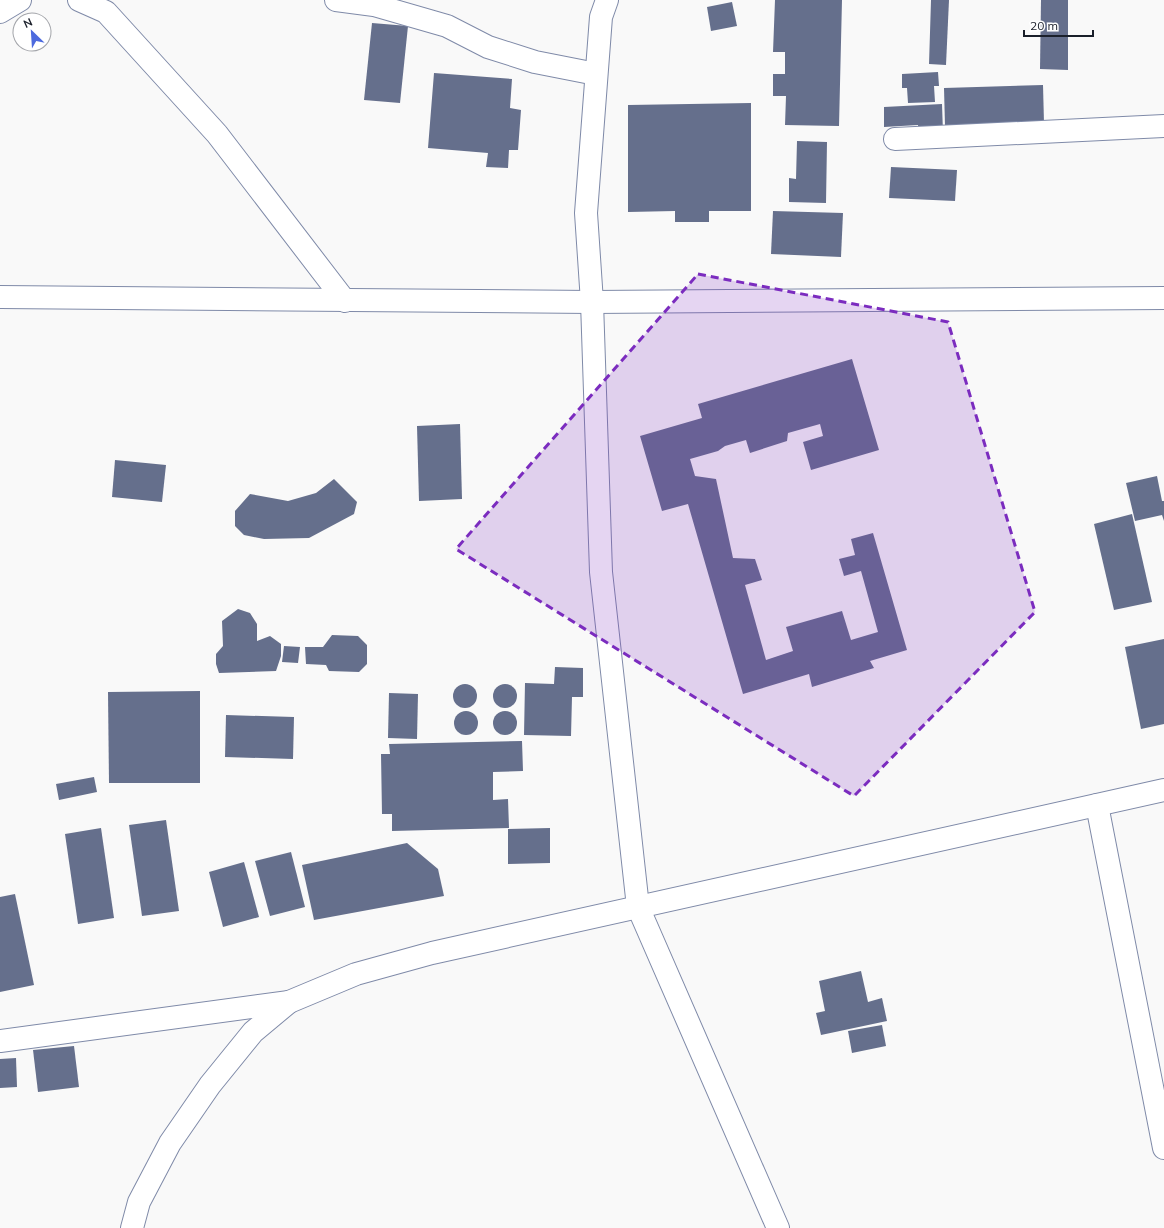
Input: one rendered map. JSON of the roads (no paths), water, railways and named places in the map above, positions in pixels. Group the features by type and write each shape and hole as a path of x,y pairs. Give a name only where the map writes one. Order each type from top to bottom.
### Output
{"street":[{"path":"0,12 20,0"},
{"path":"79,0 106,12 217,134 345,301"},
{"path":"336,0 374,5 447,26 488,47 535,62 596,74"},
{"path":"607,0 601,17 586,213 592,302 601,572 638,907 778,1228"},
{"path":"895,140 1164,126"},
{"path":"0,297 592,302 1164,298"},
{"path":"0,1041 289,1002 356,974 432,954 1164,790"},
{"path":"1097,805 1164,1148"},
{"path":"132,1228 139,1202 170,1143 210,1085 253,1032 289,1002"}]}
